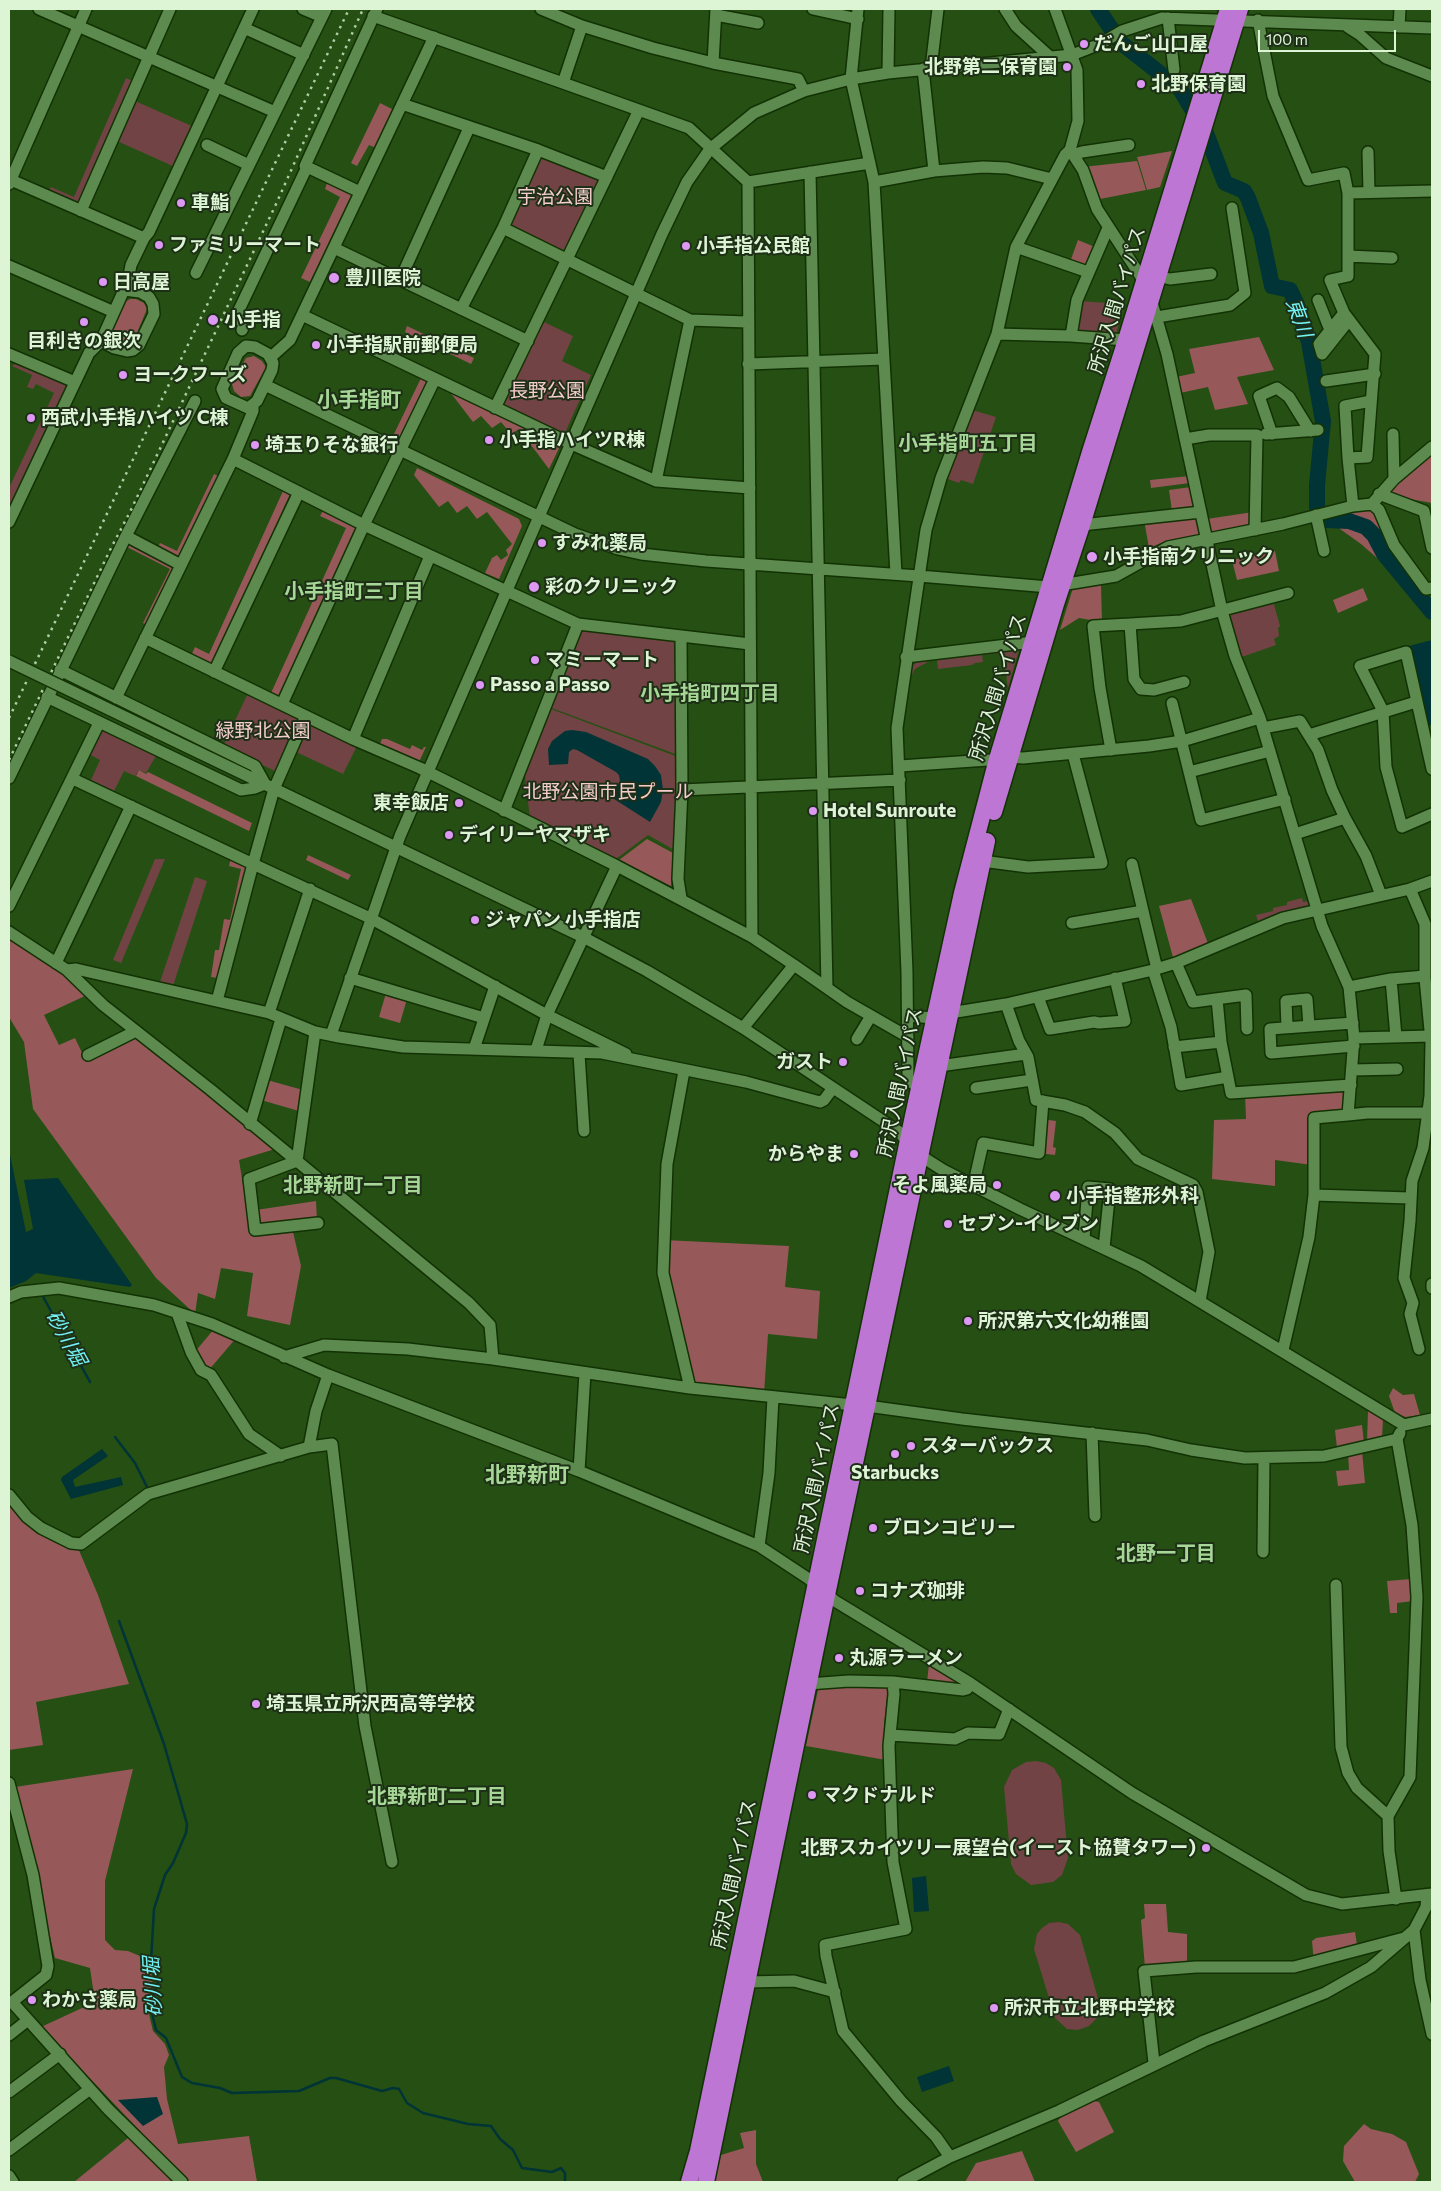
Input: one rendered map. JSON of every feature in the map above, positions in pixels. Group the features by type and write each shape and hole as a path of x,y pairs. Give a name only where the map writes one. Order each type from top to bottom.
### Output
{"highway":[{"name":"所沢入間バイパス","path":"860,1405 921,1156 939,1066 942,1015 962,893 997,759 1032,642 1082,525 1150,298 1150,277 1189,134 1201,96 1232,15"},
{"name":"所沢入間バイパス","path":"689,2182 698,2151 860,1405 908,1142 1087,460 1126,340 1197,149 1208,115 1232,15"},
{"name":"所沢入間バイパス","path":"706,2182 808,1684 821,1590"}],"street":[{"path":"39,9 275,112"},
{"path":"86,9 10,182 144,238"},
{"path":"82,211 170,9"},
{"path":"9,522 89,353 101,341 124,290 131,265 144,238 149,232 253,9"},
{"path":"196,274 324,13 303,9"},
{"path":"541,9 582,26 653,48 713,63 798,80 804,91"},
{"path":"813,9 858,14 851,79 874,182 896,574"},
{"path":"888,73 889,9"},
{"path":"934,172 927,68 938,9"},
{"path":"1005,9 1016,26 1049,56"},
{"path":"1055,9 1077,70 1078,121 1071,152 1083,170 1096,209 1108,228 1150,277 1170,279 1211,274"},
{"path":"1399,27 1400,9"},
{"path":"240,321 307,167 305,166 375,12 434,37 689,128 748,182 747,322 750,488 752,937"},
{"path":"713,63 716,12 758,23"},
{"path":"1165,15 1174,70"},
{"path":"331,1035 396,847 428,772 636,292 686,182 710,149 754,114 804,91 851,79 888,73 1072,55 1100,44 1122,31 1165,15 1232,15 1258,20 1346,26 1432,28"},
{"path":"1258,20 1273,96 1308,180 1344,173 1348,193 1348,276 1330,280 1347,316 1375,354 1375,374 1367,457 1348,458"},
{"path":"563,83 582,26"},
{"path":"1346,26 1359,34 1386,58 1432,76"},
{"path":"244,28 304,55"},
{"path":"271,357 290,340 434,37"},
{"path":"402,104 538,150 607,177"},
{"path":"496,408 639,110"},
{"path":"400,280 469,128"},
{"path":"207,144 249,165"},
{"path":"912,1083 908,1077 908,1016 900,766 897,728 926,530 941,478 998,334 1016,248 1052,179 1065,155 1071,152 1129,145"},
{"path":"461,310 538,150"},
{"path":"1368,152 1369,192"},
{"path":"748,182 870,163"},
{"path":"307,167 360,192"},
{"path":"874,182 934,172 984,167 1007,168 1052,179"},
{"path":"810,172 827,987"},
{"path":"1348,193 1432,191"},
{"path":"1157,316 1230,305 1245,292 1232,208"},
{"path":"502,228 690,320 747,322"},
{"path":"1071,336 1077,300 1108,228"},
{"path":"334,248 528,341"},
{"path":"1016,248 1088,272"},
{"path":"1348,256 1392,258"},
{"path":"9,266 114,312"},
{"path":"101,341 114,348 126,351 133,350 139,345 154,314 153,304 149,297 140,292 124,290"},
{"path":"1150,298 1157,316 1222,611 1235,656 1270,751 1322,926 1349,987 1354,1042 1348,1115"},
{"path":"1318,300 1330,330"},
{"path":"302,315 496,408 656,480 750,488"},
{"path":"1347,316 1322,354 1318,344 1330,330 1347,316"},
{"path":"656,480 690,320"},
{"path":"998,334 1126,340"},
{"path":"246,346 255,347 271,357 273,363 272,370 253,405 248,408 223,396 223,385 241,349 246,346"},
{"path":"10,358 75,382"},
{"path":"748,364 884,359"},
{"path":"1326,381 1375,374"},
{"path":"282,704 364,525 435,378"},
{"path":"265,385 575,534 618,549 672,558 1055,587 1116,576 1168,547 1255,530 1353,506 1372,504 1380,510 1394,545 1426,589 1432,588"},
{"path":"1185,439 1209,435 1257,435 1272,434 1314,431 1289,397 1277,388 1259,396 1272,434"},
{"path":"9,778 126,536 195,401"},
{"path":"1353,506 1344,406 1371,401"},
{"path":"116,698 233,459 247,429 253,405"},
{"path":"1393,434 1394,479"},
{"path":"1255,530 1257,435"},
{"path":"1372,504 1394,479 1432,447"},
{"path":"233,459 364,525 578,624 750,644"},
{"path":"1338,473 1350,472"},
{"path":"214,672 300,492"},
{"path":"1379,494 1424,511 1432,548"},
{"path":"1082,525 1201,512"},
{"path":"1320,514 1324,551"},
{"path":"126,536 181,565"},
{"path":"354,739 430,556"},
{"path":"1111,750 1100,688 1093,626 1181,621 1288,593"},
{"path":"504,812 578,624"},
{"path":"1130,624 1134,678 1141,689 1154,690 1184,682"},
{"path":"681,637 682,790 678,879 681,898"},
{"path":"145,638 354,739 428,772 504,812 681,898 752,937 871,1016 908,1037"},
{"path":"906,658 1032,642"},
{"path":"1432,770 1406,652 1360,666 1383,711 1386,767 1402,827 1432,814"},
{"path":"9,661 585,938 647,971 743,1028 834,1088 898,1132 921,1156 974,1187 1140,1266 1283,1350 1404,1425 1432,1419"},
{"path":"60,670 255,766 269,786"},
{"path":"47,697 240,790 269,786"},
{"path":"1309,735 1416,702"},
{"path":"1172,703 1201,820 1285,799"},
{"path":"217,1001 253,864 269,786 306,716"},
{"path":"1010,757 1018,756 1023,758 1111,750 1182,741 1261,723 1300,721 1318,750 1344,818 1366,856 1381,895"},
{"path":"9,906 99,723"},
{"path":"1189,772 1270,751"},
{"path":"982,861 1028,867 1102,862 1074,754"},
{"path":"900,766 988,760"},
{"path":"72,779 370,918 547,1015 646,1064"},
{"path":"682,790 900,780"},
{"path":"56,963 131,806"},
{"path":"1295,834 1344,818"},
{"path":"1132,864 1155,969 1171,1027 1180,1085 1228,1077"},
{"path":"536,1050 547,1015 585,938 617,866"},
{"path":"908,1016 942,1015 1006,1004 1155,969 1176,963 1274,922 1410,889 1432,881"},
{"path":"1410,889 1425,924 1425,976 1431,1036 1430,1096 1426,1113 1429,1133 1412,1181 1404,1278 1413,1303 1410,1314 1419,1349"},
{"path":"269,1013 310,890"},
{"path":"1072,923 1143,911"},
{"path":"9,932 67,970 103,1005 297,1161 480,1314 490,1325 493,1359"},
{"path":"1176,963 1193,1002 1246,995 1247,1029"},
{"path":"743,1028 794,965"},
{"path":"67,970 76,969 269,1013 315,1032 403,1047 536,1050 579,1054 602,1053 646,1064 746,1082 820,1102 834,1088"},
{"path":"1349,987 1391,979 1425,976"},
{"path":"350,978 484,1018"},
{"path":"1038,997 1050,1029 1094,1022 1125,1021 1114,978"},
{"path":"1391,979 1396,1037"},
{"path":"474,1049 495,986"},
{"path":"1217,999 1221,1042 1230,1093 1351,1084"},
{"path":"1287,1027 1286,1001 1307,999 1310,1026"},
{"path":"1006,1004 1026,1054 1036,1100 1065,1104 1085,1112 1115,1133 1138,1159 1193,1185 1197,1192 1209,1252 1200,1301"},
{"path":"857,1039 871,1016"},
{"path":"250,1124 281,1019"},
{"path":"1353,1023 1270,1028 1271,1053 1396,1037 1431,1036"},
{"path":"88,1055 136,1031"},
{"path":"297,1161 315,1032"},
{"path":"1174,1048 1221,1042"},
{"path":"579,1054 584,1131"},
{"path":"939,1066 1026,1054"},
{"path":"1352,1070 1397,1069"},
{"path":"684,1071 666,1164 663,1273 690,1388"},
{"path":"976,1088 1032,1080"},
{"path":"974,1187 983,1143 1039,1153 1042,1101"},
{"path":"1283,1350 1309,1237 1314,1196 1314,1118 1366,1113 1426,1113"},
{"path":"297,1161 249,1179 255,1230 318,1223"},
{"path":"1084,1239 1088,1187 1110,1189 1104,1248"},
{"path":"1314,1196 1410,1198"},
{"path":"9,1297 21,1292 59,1288 107,1295 154,1305 212,1324 328,1375 579,1471 759,1546 821,1590 970,1683 1132,1793 1306,1895 1342,1904 1430,1895 1426,1907 1410,1933 1371,1967 1325,1993 1154,2063 1059,2111 950,2157 902,2182"},
{"path":"177,1313 191,1352 201,1370 211,1375 249,1434 281,1456"},
{"path":"284,1357 324,1345 408,1349 493,1359 690,1388 860,1405 962,1420 1147,1440 1190,1450 1245,1458 1324,1456 1397,1439"},
{"path":"579,1471 585,1372"},
{"path":"309,1447 317,1409 328,1375"},
{"path":"759,1546 769,1473 773,1397"},
{"path":"1396,1899 1389,1851 1388,1816 1410,1777 1416,1597 1412,1525 1397,1439 1404,1425"},
{"path":"1092,1433 1094,1516"},
{"path":"9,1495 27,1517 41,1528 71,1543 80,1544 148,1494 309,1447 332,1444 365,1726 392,1862"},
{"path":"1263,1552 1264,1458"},
{"path":"1336,1585 1342,1747 1348,1773 1357,1788 1388,1816"},
{"path":"808,1684 849,1681 893,1682 963,1690 967,1689 970,1683"},
{"path":"893,1682 894,1694 890,1734 893,1862 906,1929 825,1945 843,2030 901,2101 936,2137 950,2157"},
{"path":"890,1734 955,1739 968,1733 999,1734 1009,1709"},
{"path":"9,1783 33,1875 48,1966 46,1975 12,2002 90,2089 182,2182"},
{"path":"1410,1933 1432,2034"},
{"path":"1154,2063 1144,1971 1196,1967 1294,1967 1410,1933"},
{"path":"746,1982 794,1980 835,1992"},
{"path":"9,2035 28,2020"},
{"path":"9,2092 60,2054"},
{"path":"9,2150 90,2089"},
{"path":"9,2176 13,2182"}],"green space":[{"path":"126,78 133,81 80,201 76,203 49,191 51,187 74,197"},
{"path":"135,101 194,127 175,167 117,141"},
{"name":"宇治公園","path":"538,150 601,181 566,255 504,227"},
{"path":"1078,301 1124,304 1115,338 1074,335"},
{"name":"長野公園","path":"542,321 573,336 562,361 591,375 564,435 502,407"},
{"path":"17,362 67,384 69,389 9,513 9,488 54,393 36,384 33,389 27,387 32,375 12,366"},
{"path":"972,410 996,417 973,484 961,480 959,483 945,478"},
{"path":"1273,601 1280,626 1278,628 1279,636 1274,639 1276,645 1239,658 1227,611"},
{"path":"580,627 680,638 678,755 549,707"},
{"path":"1020,646 1008,688 1003,653 982,655 983,662 972,665 938,669 935,658 915,669 907,683 910,667 922,659"},
{"name":"緑野北公園","path":"249,691 304,716 277,772 223,746"},
{"name":"北野公園市民プール","path":"551,709 678,757 676,851 648,835 616,859 530,819 525,775"},
{"path":"308,723 357,746 343,774 294,751"},
{"path":"100,727 157,754 146,773 139,770 135,776 124,771 114,791 91,780 100,760 87,753"},
{"path":"155,859 165,859 121,963 113,960"},
{"path":"195,877 207,881 173,986 160,982"},
{"path":"1302,898 1303,902 1310,901 1309,909 1261,923 1258,921 1256,915 1273,911 1273,908 1287,905 1287,902"},
{"path":"1026,1762 1046,1763 1054,1768 1061,1780 1068,1858 1062,1875 1053,1882 1031,1885 1016,1874 1011,1864 1004,1787 1012,1770"},
{"path":"1059,1922 1068,1924 1080,1935 1099,2002 1097,2018 1089,2026 1078,2030 1067,2029 1055,2018 1034,1949 1037,1934 1042,1928 1049,1923"}],"shaded area":[{"path":"380,103 394,110 376,148 369,145 357,166 351,163"},
{"path":"1172,151 1160,187 1147,190 1137,157"},
{"path":"1137,161 1146,190 1095,200 1083,167"},
{"path":"327,183 351,196 310,282 301,278 340,197 325,189"},
{"path":"1078,240 1095,247 1085,268 1070,262"},
{"path":"130,299 136,299 144,303 147,309 134,340 126,343 115,339 112,331 125,302"},
{"path":"407,326 474,358 471,364 405,332"},
{"path":"1259,337 1274,370 1237,377 1248,404 1215,410 1208,387 1180,393 1176,377 1195,373 1189,349"},
{"path":"254,356 262,361 266,367 250,396 241,397 234,391 232,384 246,358"},
{"path":"421,378 428,382 402,438 394,434"},
{"path":"450,392 560,446 549,469 519,429 511,434 501,422 492,428 481,416 473,422"},
{"path":"1432,452 1432,503 1388,495 1387,490"},
{"path":"417,468 519,519 522,526 499,579 485,573 492,558 497,555 501,560 508,555 506,550 512,544 487,512 477,519 467,506 457,513 448,501 439,507 414,475"},
{"path":"214,474 218,476 178,557 158,547 160,543 177,551"},
{"path":"1190,476 1190,483 1151,488 1150,480"},
{"path":"1191,487 1196,507 1172,511 1169,490"},
{"path":"283,491 290,494 211,668 190,658 195,647 209,654"},
{"path":"324,509 359,525 281,698 271,693 346,528 320,516"},
{"path":"1369,509 1379,515 1412,576 1432,604 1432,620 1385,565 1340,529 1338,514"},
{"path":"1253,512 1253,525 1211,535 1207,519"},
{"path":"1197,516 1201,530 1198,535 1161,543 1149,548 1144,520"},
{"path":"127,543 176,567 147,625 143,623 170,569 125,546"},
{"path":"1275,551 1279,571 1237,580 1232,560"},
{"path":"1101,584 1102,622 1079,618 1060,630 1073,588"},
{"path":"1363,588 1368,600 1338,613 1333,600"},
{"path":"382,739 387,739 410,749 412,745 422,750 426,747 418,764 379,746"},
{"path":"139,770 146,774 148,772 252,823 249,831 136,776"},
{"path":"647,839 673,853 671,886 619,860"},
{"path":"308,855 351,875 348,880 306,860"},
{"path":"231,857 248,865 218,978 211,977 215,950 219,950 224,919 230,920 241,869 229,866"},
{"path":"1191,899 1209,946 1174,961 1159,906"},
{"path":"9,940 65,975 85,996 44,1015 59,1045 75,1038 85,1059 136,1035 275,1149 239,1160 251,1234 293,1232 301,1266 290,1325 247,1316 253,1273 221,1268 215,1299 198,1293 195,1314 156,1278 33,1109 24,1042 9,1017"},
{"path":"386,993 407,999 400,1023 379,1017"},
{"path":"267,1080 303,1090 299,1111 261,1100"},
{"path":"1347,1090 1345,1111 1312,1117 1312,1165 1275,1160 1275,1186 1212,1179 1214,1120 1246,1119 1245,1094"},
{"path":"1042,1119 1056,1121 1053,1147 1056,1148 1055,1155 1038,1153"},
{"path":"316,1201 317,1221 258,1228 256,1210"},
{"path":"664,1240 789,1246 785,1287 820,1291 817,1339 768,1334 764,1394 692,1386 663,1273"},
{"path":"214,1329 237,1337 208,1371 194,1353"},
{"path":"1393,1388 1403,1395 1414,1394 1420,1415 1405,1417 1395,1413 1389,1396"},
{"path":"1370,1410 1383,1419 1382,1439 1367,1442 1368,1411"},
{"path":"1362,1425 1364,1443 1337,1448 1335,1430"},
{"path":"1362,1451 1365,1483 1338,1486 1336,1471 1349,1470 1348,1453"},
{"path":"9,1502 20,1516 59,1544 78,1548 98,1595 129,1684 36,1702 43,1745 9,1750"},
{"path":"1411,1579 1413,1601 1397,1603 1397,1613 1390,1613 1387,1581"},
{"path":"929,1664 962,1684 960,1686 927,1682"},
{"path":"848,1684 886,1686 888,1689 884,1725 886,1760 806,1746 818,1690"},
{"path":"133,1769 105,1881 105,1940 115,1950 128,1951 147,1959 153,1979 147,2006 153,2031 165,2044 169,2055 164,2067 167,2099 178,2144 249,2136 257,2182 74,2182 128,2138 140,2131 41,2027 95,2002 90,1968 55,1958 15,1787"},
{"path":"1144,1904 1166,1904 1168,1932 1187,1934 1187,1963 1145,1968 1141,1920 1145,1918"},
{"path":"1355,1932 1358,1951 1314,1963 1312,1941 1316,1938"},
{"path":"1094,2101 1099,2102 1114,2132 1076,2152 1058,2121 1061,2116"},
{"path":"1364,2124 1371,2129 1392,2134 1406,2142 1419,2174 1415,2182 1355,2182 1343,2161 1344,2146"},
{"path":"756,2130 756,2164 763,2182 714,2182 721,2155 744,2148 740,2133"},
{"path":"1022,2151 1035,2182 965,2182 976,2163"}],"water":[{"path":"1432,640 1432,725 1425,726 1409,646"},
{"path":"565,731 586,732 648,759 655,766 661,775 663,790 661,802 650,822 611,797 620,781 619,775 616,772 573,749 569,752 568,764 549,765 548,749 552,741"},
{"path":"9,1150 26,1232 33,1229 24,1180 58,1178 132,1285 130,1287 36,1273 26,1281 9,1288"},
{"path":"102,1449 108,1456 73,1480 75,1487 121,1477 123,1485 71,1499 61,1480 62,1477"},
{"path":"926,1876 929,1911 914,1912 912,1878"},
{"path":"949,2066 954,2081 922,2092 917,2077"},
{"path":"157,2097 163,2114 143,2126 118,2100"}],"waterway":[{"name":"東川","path":"1098,9 1120,42 1180,89 1206,133 1225,183 1244,191 1248,198 1261,233 1272,286 1290,290 1297,305 1309,342 1323,421 1317,485 1317,508 1326,520 1349,521 1366,527 1374,535 1384,554 1432,612"},
{"name":"砂川堀","path":"41,1293 90,1382"},
{"name":"砂川堀","path":"115,1437 135,1463 148,1489"},
{"name":"砂川堀","path":"119,1621 164,1744 187,1824 186,1833 173,1863 165,1875 154,1909 151,1961 152,1970 158,1983 150,2005 156,2030 166,2038 182,2077 192,2083 220,2088 232,2093 299,2091 330,2078 382,2091 393,2088 399,2089 407,2103 423,2113 468,2124 491,2126 500,2139 513,2150 522,2168 552,2172 561,2168 565,2173 565,2182"}],"railway":[{"path":"9,718 349,9"},
{"path":"9,760 130,512 277,202 363,9"}],"place":[{"name":"だんご山口屋","path":"1084,44"},
{"name":"北野第二保育園","path":"1067,67"},
{"name":"北野保育園","path":"1141,84"},
{"name":"車鮨","path":"181,203"},
{"name":"ファミリーマート","path":"159,245"},
{"name":"小手指公民館","path":"686,246"},
{"name":"豊川医院","path":"334,278"},
{"name":"日高屋","path":"103,282"},
{"name":"小手指","path":"213,320"},
{"name":"目利きの銀次","path":"84,322"},
{"name":"小手指駅前郵便局","path":"316,345"},
{"name":"ヨークフーズ","path":"123,375"},
{"name":"西武小手指ハイツ C棟","path":"31,418"},
{"name":"小手指ハイツR棟","path":"489,440"},
{"name":"埼玉りそな銀行","path":"255,445"},
{"name":"すみれ薬局","path":"542,543"},
{"name":"小手指南クリニック","path":"1092,557"},
{"name":"彩のクリニック","path":"534,587"},
{"name":"マミーマート","path":"535,660"},
{"name":"Passo a Passo","path":"480,685"},
{"name":"東幸飯店","path":"459,803"},
{"name":"Hotel Sunroute","path":"813,811"},
{"name":"デイリーヤマザキ","path":"449,835"},
{"name":"ジャパン 小手指店","path":"475,920"},
{"name":"ガスト","path":"843,1062"},
{"name":"からやま","path":"854,1154"},
{"name":"そよ風薬局","path":"997,1185"},
{"name":"小手指整形外科","path":"1055,1196"},
{"name":"セブン-イレブン","path":"948,1224"},
{"name":"所沢第六文化幼稚園","path":"968,1321"},
{"name":"スターバックス","path":"911,1446"},
{"name":"Starbucks","path":"895,1454"},
{"name":"ブロンコビリー","path":"873,1528"},
{"name":"コナズ珈琲","path":"860,1591"},
{"name":"丸源ラーメン","path":"839,1658"},
{"name":"埼玉県立所沢西高等学校","path":"256,1704"},
{"name":"マクドナルド","path":"812,1795"},
{"name":"北野スカイツリー展望台(イースト協賛タワー)","path":"1206,1848"},
{"name":"わかさ薬局","path":"32,2000"},
{"name":"所沢市立北野中学校","path":"994,2008"}],"district":[{"name":"小手指町","path":"359,400"},
{"name":"小手指町五丁目","path":"968,443"},
{"name":"小手指町三丁目","path":"354,591"},
{"name":"小手指町四丁目","path":"710,693"},
{"name":"北野新町一丁目","path":"353,1185"},
{"name":"北野新町","path":"527,1475"},
{"name":"北野一丁目","path":"1166,1553"},
{"name":"北野新町二丁目","path":"437,1796"}]}
